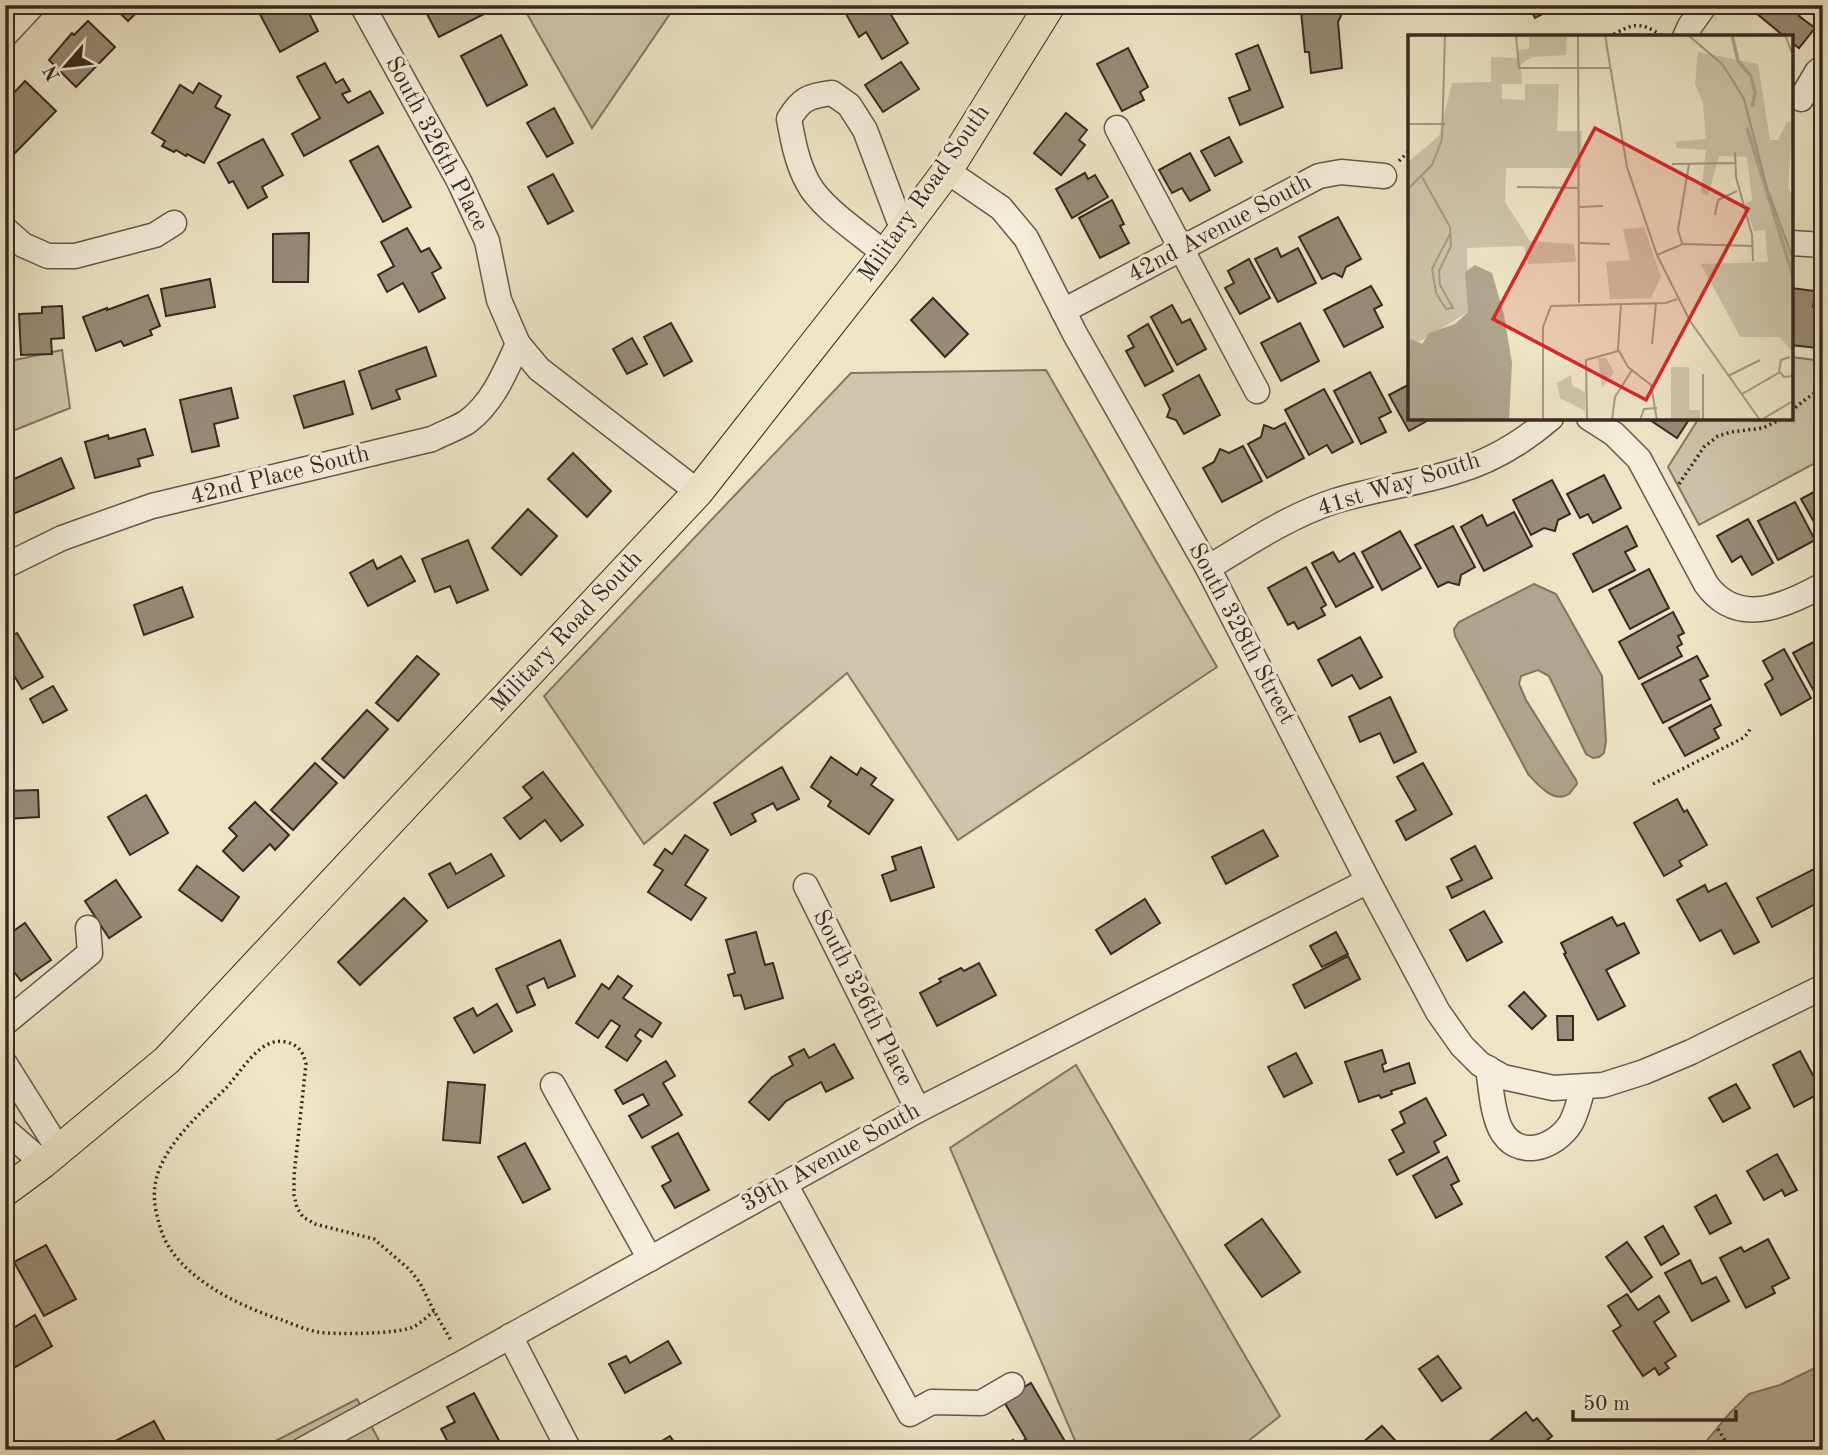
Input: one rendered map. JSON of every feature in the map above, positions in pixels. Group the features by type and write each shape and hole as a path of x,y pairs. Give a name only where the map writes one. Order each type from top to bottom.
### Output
{"main road":[{"name":"Military Road South","path":"5,1191 51,1157 167,1060 698,492 947,171 1050,5"}],"street":[{"path":"5,36 33,5"},
{"name":"South 326th Place","path":"362,5 459,181 487,240 499,300 518,344 539,369 698,492"},
{"path":"1686,35 1705,5"},
{"path":"1801,99 1817,72 1823,67"},
{"path":"832,93 849,105 865,130 894,242 826,206 808,185 797,157 789,119 798,105 811,96 832,93"},
{"path":"1117,128 1257,391"},
{"name":"South 328th Street","path":"947,171 1001,208 1026,238 1120,415 1208,568 1438,1012 1462,1046 1480,1064 1503,1077 1553,1088 1603,1085 1644,1072 1714,1041 1823,987"},
{"name":"42nd Avenue South","path":"1063,311 1319,176 1341,172 1384,176"},
{"path":"5,229 23,245 48,256 75,256 155,235 174,223"},
{"path":"1793,243 1823,245"},
{"name":"42nd Place South","path":"5,566 62,538 152,506 432,439 466,422 483,408 500,382 518,344"},
{"name":"41st Way South","path":"1208,568 1276,528 1335,501 1432,478 1487,460 1517,444 1548,420"},
{"path":"1592,420 1614,434 1646,470 1713,593 1731,605 1762,610 1776,607 1823,584"},
{"name":"39th Avenue South","path":"302,1450 918,1110 1368,881"},
{"name":"South 326th Place","path":"806,886 918,1110"},
{"path":"5,1023 90,953 88,928"},
{"path":"5,1064 51,1157"},
{"path":"1488,1068 1501,1128 1509,1141 1523,1149 1545,1145 1561,1135 1571,1124 1583,1087"},
{"path":"553,1085 650,1259"},
{"path":"5,1130 51,1157"},
{"path":"785,1184 910,1414 932,1402 981,1403 1012,1385"},
{"path":"510,1336 569,1450"}],"path":[{"path":"1613,35 1631,25 1638,25 1646,26 1661,35"},
{"path":"1793,409 1823,387"},
{"path":"1659,496 1680,484 1704,447 1718,436 1769,426 1780,420"},
{"path":"1653,784 1742,738 1751,727"},
{"path":"434,1311 412,1328 401,1330 317,1332 270,1317 223,1294 192,1273 170,1249 162,1234 154,1198 160,1168 170,1148 188,1127 258,1051 270,1042 283,1041 295,1045 303,1053 306,1064 294,1176 293,1195 296,1208 303,1217 315,1224 374,1239 410,1270 464,1362"},
{"path":"1718,1429 1731,1450"}],"shaded area":[{"path":"522,5 676,5 592,128"},
{"path":"62,350 70,408 5,434 5,362"},
{"path":"1793,357 1823,361 1823,459 1699,525 1668,467 1698,420 1793,420"},
{"path":"1046,370 1217,667 958,840 847,673 644,844 544,696 851,373"},
{"path":"1534,584 1556,594 1602,676 1606,741 1604,753 1593,758 1586,754 1549,676 1538,670 1521,676 1519,684 1526,700 1576,780 1577,784 1569,794 1563,796 1546,792 1528,774 1455,636 1454,629 1459,622"},
{"path":"1076,1065 1280,1416 1237,1450 1079,1450 950,1148"},
{"path":"1823,1364 1823,1450 1703,1450 1708,1439 1749,1394 1780,1385"},
{"path":"357,1399 384,1450 258,1450"}],"building":[{"path":"112,5 158,5 150,13 143,6 128,21"},
{"path":"255,5 301,5 305,13 308,11 318,31 280,52"},
{"path":"428,5 482,5 486,13 439,37 427,14 431,11"},
{"path":"841,5 885,5 908,43 882,59 866,32 859,37"},
{"path":"1303,5 1346,5 1338,22 1342,68 1311,73 1309,52 1305,52 1301,11"},
{"path":"1528,5 1573,5 1556,14 1554,8 1535,18"},
{"path":"1752,5 1801,5 1805,8 1799,16 1815,28 1799,48 1793,44 1793,35 1783,35 1750,8"},
{"path":"88,21 115,47 76,87 49,60 72,33 74,35"},
{"path":"501,35 527,85 487,106 461,56"},
{"path":"1258,45 1283,107 1240,125 1229,98 1250,90 1236,54"},
{"path":"1128,48 1148,87 1140,92 1144,100 1122,111 1097,64"},
{"path":"901,62 919,89 883,112 865,85"},
{"path":"325,63 336,83 343,79 350,91 342,94 348,103 370,91 383,113 304,156 292,134 320,118 297,77"},
{"path":"25,81 56,111 14,154 5,145 5,107 12,100 9,98"},
{"path":"199,83 221,96 215,107 230,115 204,163 162,146 165,141 152,133 180,85 193,93"},
{"path":"554,108 573,143 547,157 527,123"},
{"path":"1066,113 1087,130 1079,140 1085,145 1061,175 1034,153"},
{"path":"1229,137 1242,162 1215,176 1201,151"},
{"path":"263,139 283,175 262,187 267,197 248,208 233,181 229,183 218,163"},
{"path":"378,146 411,207 383,222 350,161"},
{"path":"1190,153 1210,190 1190,201 1182,188 1172,193 1159,170"},
{"path":"1085,173 1088,179 1095,175 1108,197 1072,218 1056,189"},
{"path":"553,174 573,211 548,224 528,187"},
{"path":"1112,200 1124,224 1120,226 1129,243 1100,258 1079,218"},
{"path":"1338,217 1361,259 1346,267 1342,277 1334,273 1322,279 1299,237"},
{"path":"407,228 421,252 429,248 441,268 432,273 445,298 419,312 403,283 387,292 378,275 394,266 381,242"},
{"path":"309,233 308,282 273,282 273,234"},
{"path":"1277,248 1281,257 1298,248 1316,283 1278,302 1255,259"},
{"path":"1249,259 1270,298 1240,314 1225,288 1234,283 1228,271"},
{"path":"210,279 215,307 166,316 161,289"},
{"path":"1371,286 1382,305 1374,309 1383,327 1344,347 1324,310"},
{"path":"1793,288 1815,291 1813,307 1822,308 1817,348 1793,345"},
{"path":"148,295 160,326 150,330 152,335 124,346 121,341 96,351 83,317"},
{"path":"933,298 968,334 945,357 911,320"},
{"path":"1172,305 1182,323 1190,319 1206,349 1177,365 1151,317"},
{"path":"62,306 64,338 51,339 52,354 21,355 19,314 42,313 42,307"},
{"path":"671,323 692,361 664,376 644,337"},
{"path":"1300,323 1319,361 1281,381 1261,343"},
{"path":"1148,324 1173,371 1145,386 1126,351 1134,347 1128,336"},
{"path":"632,338 647,364 627,374 613,349"},
{"path":"426,347 436,376 396,390 400,399 372,409 359,371"},
{"path":"1370,372 1391,412 1379,418 1386,432 1361,444 1334,391"},
{"path":"1199,375 1220,415 1184,434 1176,420 1167,417 1170,409 1163,395"},
{"path":"344,381 353,414 304,428 294,396"},
{"path":"1408,385 1408,420 1428,420 1409,431 1389,395"},
{"path":"231,388 238,418 214,424 219,446 192,452 180,400"},
{"path":"1324,389 1353,442 1332,453 1327,445 1309,455 1285,410"},
{"path":"1650,420 1689,420 1677,438"},
{"path":"1285,423 1304,458 1267,478 1248,444 1261,437 1264,425 1274,429"},
{"path":"145,429 153,455 138,459 140,466 95,478 85,442 108,435 109,439"},
{"path":"1243,446 1262,481 1222,502 1203,468 1214,462 1220,449 1229,453"},
{"path":"573,453 611,491 587,517 548,479"},
{"path":"61,458 74,488 13,514 5,496 5,483"},
{"path":"1604,475 1621,508 1593,523 1588,514 1580,518 1567,494"},
{"path":"1552,480 1570,514 1558,520 1555,531 1544,528 1531,535 1513,500"},
{"path":"1823,487 1823,538 1801,499"},
{"path":"1795,502 1815,540 1778,560 1758,521"},
{"path":"528,509 557,536 521,575 492,548"},
{"path":"1514,512 1532,546 1484,571 1461,527 1482,515 1487,526"},
{"path":"1748,519 1773,563 1752,575 1741,556 1732,562 1717,536"},
{"path":"1453,526 1475,567 1461,575 1459,585 1448,582 1438,587 1415,545"},
{"path":"1627,526 1637,546 1625,552 1635,570 1593,592 1573,554"},
{"path":"1400,531 1421,568 1382,590 1362,552"},
{"path":"468,540 488,590 457,603 450,586 435,592 422,559"},
{"path":"1333,552 1339,562 1354,553 1373,587 1336,607 1312,563"},
{"path":"401,556 415,581 368,606 350,573 373,560 377,569"},
{"path":"1306,567 1326,605 1321,608 1325,615 1298,629 1294,622 1288,625 1268,588"},
{"path":"1649,569 1669,608 1630,629 1609,590"},
{"path":"182,587 193,617 144,635 134,605"},
{"path":"1673,612 1684,633 1678,636 1682,644 1677,647 1682,656 1639,679 1619,642"},
{"path":"17,633 43,677 22,689 9,667 5,669 5,634 8,638"},
{"path":"1360,637 1382,677 1360,689 1352,675 1332,686 1318,660"},
{"path":"1823,637 1823,694 1817,697 1793,653"},
{"path":"1784,649 1811,698 1781,715 1765,684 1773,679 1763,661"},
{"path":"417,656 439,674 398,721 376,703"},
{"path":"1697,656 1708,676 1700,680 1710,699 1663,723 1642,684"},
{"path":"53,686 67,710 43,723 30,699"},
{"path":"1390,697 1416,752 1394,763 1380,733 1360,742 1349,717"},
{"path":"1711,705 1721,725 1714,729 1719,738 1685,756 1669,728"},
{"path":"367,710 388,729 344,778 322,759"},
{"path":"831,757 857,775 861,768 876,778 871,785 893,800 869,834 828,806 831,801 811,787"},
{"path":"315,763 337,783 293,830 271,810"},
{"path":"1423,763 1452,814 1406,840 1396,821 1416,810 1397,777"},
{"path":"782,767 799,799 777,810 773,803 752,814 756,821 731,835 714,803"},
{"path":"543,772 583,825 561,841 545,820 520,839 504,818 532,798 523,787"},
{"path":"38,790 39,817 6,819 5,831 5,791"},
{"path":"146,795 168,833 130,855 108,817"},
{"path":"1677,799 1684,812 1687,810 1707,845 1679,861 1682,866 1664,876 1634,823"},
{"path":"255,802 289,835 275,850 270,844 243,871 223,851 237,836 229,828"},
{"path":"1263,830 1278,856 1226,884 1212,857"},
{"path":"685,835 708,850 685,885 706,898 691,920 648,892 663,870 654,865 665,849 672,854"},
{"path":"1475,846 1492,878 1452,898 1447,887 1462,880 1451,859"},
{"path":"921,847 934,887 891,901 882,875 896,870 892,857"},
{"path":"491,854 504,876 448,908 429,874 450,863 456,874"},
{"path":"197,866 239,897 222,921 179,890"},
{"path":"1816,868 1823,881 1823,900 1772,927 1757,898"},
{"path":"116,880 141,917 109,938 85,901"},
{"path":"1726,883 1759,942 1734,954 1721,930 1700,941 1677,900 1705,885 1708,892"},
{"path":"404,898 427,921 360,985 338,962"},
{"path":"1145,899 1160,923 1111,954 1096,930"},
{"path":"1484,911 1502,942 1467,961 1450,930"},
{"path":"1612,917 1617,926 1624,923 1639,953 1606,970 1625,1006 1598,1020 1561,943"},
{"path":"25,923 51,960 21,981 5,960 5,937"},
{"path":"756,932 765,965 773,963 783,998 745,1009 741,995 734,996 728,975 735,973 726,940"},
{"path":"1336,932 1348,954 1322,967 1310,946"},
{"path":"560,940 575,976 548,988 544,978 527,986 535,1005 517,1013 496,969"},
{"path":"1348,956 1360,979 1305,1008 1293,985"},
{"path":"979,963 996,995 937,1026 920,993 941,982 939,979"},
{"path":"618,976 632,986 623,998 661,1023 652,1037 640,1029 635,1036 641,1041 627,1061 606,1047 620,1026 611,1020 598,1038 576,1023 602,984 609,989"},
{"path":"1524,992 1546,1016 1532,1029 1509,1006"},
{"path":"497,1004 512,1031 474,1053 454,1018 473,1008 477,1016"},
{"path":"1557,1016 1573,1016 1573,1040 1558,1040"},
{"path":"834,1044 853,1078 826,1092 821,1082 786,1101 769,1120 749,1102 772,1077 793,1065 789,1057 804,1049 809,1058"},
{"path":"1382,1050 1386,1063 1382,1065 1384,1072 1409,1063 1415,1083 1391,1091 1392,1094 1381,1098 1379,1095 1359,1102 1345,1062"},
{"path":"1800,1051 1822,1092 1794,1107 1773,1065"},
{"path":"1296,1053 1312,1083 1284,1097 1268,1067"},
{"path":"666,1061 675,1076 663,1083 682,1115 642,1138 629,1116 649,1105 643,1094 623,1104 615,1090"},
{"path":"448,1082 485,1085 480,1143 443,1140"},
{"path":"1736,1084 1750,1108 1723,1122 1709,1098"},
{"path":"1426,1098 1446,1135 1434,1142 1439,1152 1397,1175 1389,1160 1404,1152 1392,1130 1405,1123 1400,1112"},
{"path":"678,1133 709,1190 675,1208 662,1186 671,1181 652,1147"},
{"path":"525,1143 550,1189 523,1203 498,1157"},
{"path":"1777,1154 1797,1190 1785,1196 1782,1190 1764,1200 1747,1171"},
{"path":"1447,1157 1459,1181 1451,1185 1462,1204 1436,1218 1413,1176"},
{"path":"1716,1195 1731,1223 1710,1234 1695,1207"},
{"path":"1262,1219 1300,1272 1262,1297 1225,1245"},
{"path":"1663,1226 1679,1254 1661,1265 1645,1237"},
{"path":"1768,1239 1789,1278 1772,1287 1775,1293 1746,1308 1720,1258 1741,1247 1744,1252"},
{"path":"1627,1242 1652,1277 1631,1292 1606,1257"},
{"path":"46,1245 76,1299 44,1316 14,1262"},
{"path":"1690,1260 1702,1284 1716,1277 1729,1301 1692,1321 1665,1273"},
{"path":"1627,1294 1638,1310 1659,1296 1669,1312 1654,1322 1676,1356 1665,1363 1669,1368 1659,1375 1655,1368 1643,1376 1613,1331 1621,1326 1608,1306"},
{"path":"35,1315 52,1346 5,1373 5,1333"},
{"path":"668,1341 681,1363 625,1393 609,1364 626,1356 630,1363"},
{"path":"1438,1356 1461,1388 1442,1401 1419,1369"},
{"path":"1031,1383 1070,1450 1003,1450 1002,1447 1013,1440 1016,1445 1026,1439 1003,1400"},
{"path":"474,1393 504,1450 452,1450 441,1429 455,1422 447,1407"},
{"path":"1526,1412 1533,1421 1537,1418 1552,1436 1535,1450 1493,1450 1487,1443"},
{"path":"154,1421 168,1447 164,1450 98,1450"},
{"path":"1382,1426 1404,1450 1355,1449"},
{"path":"670,1436 679,1450 647,1450"}]}
